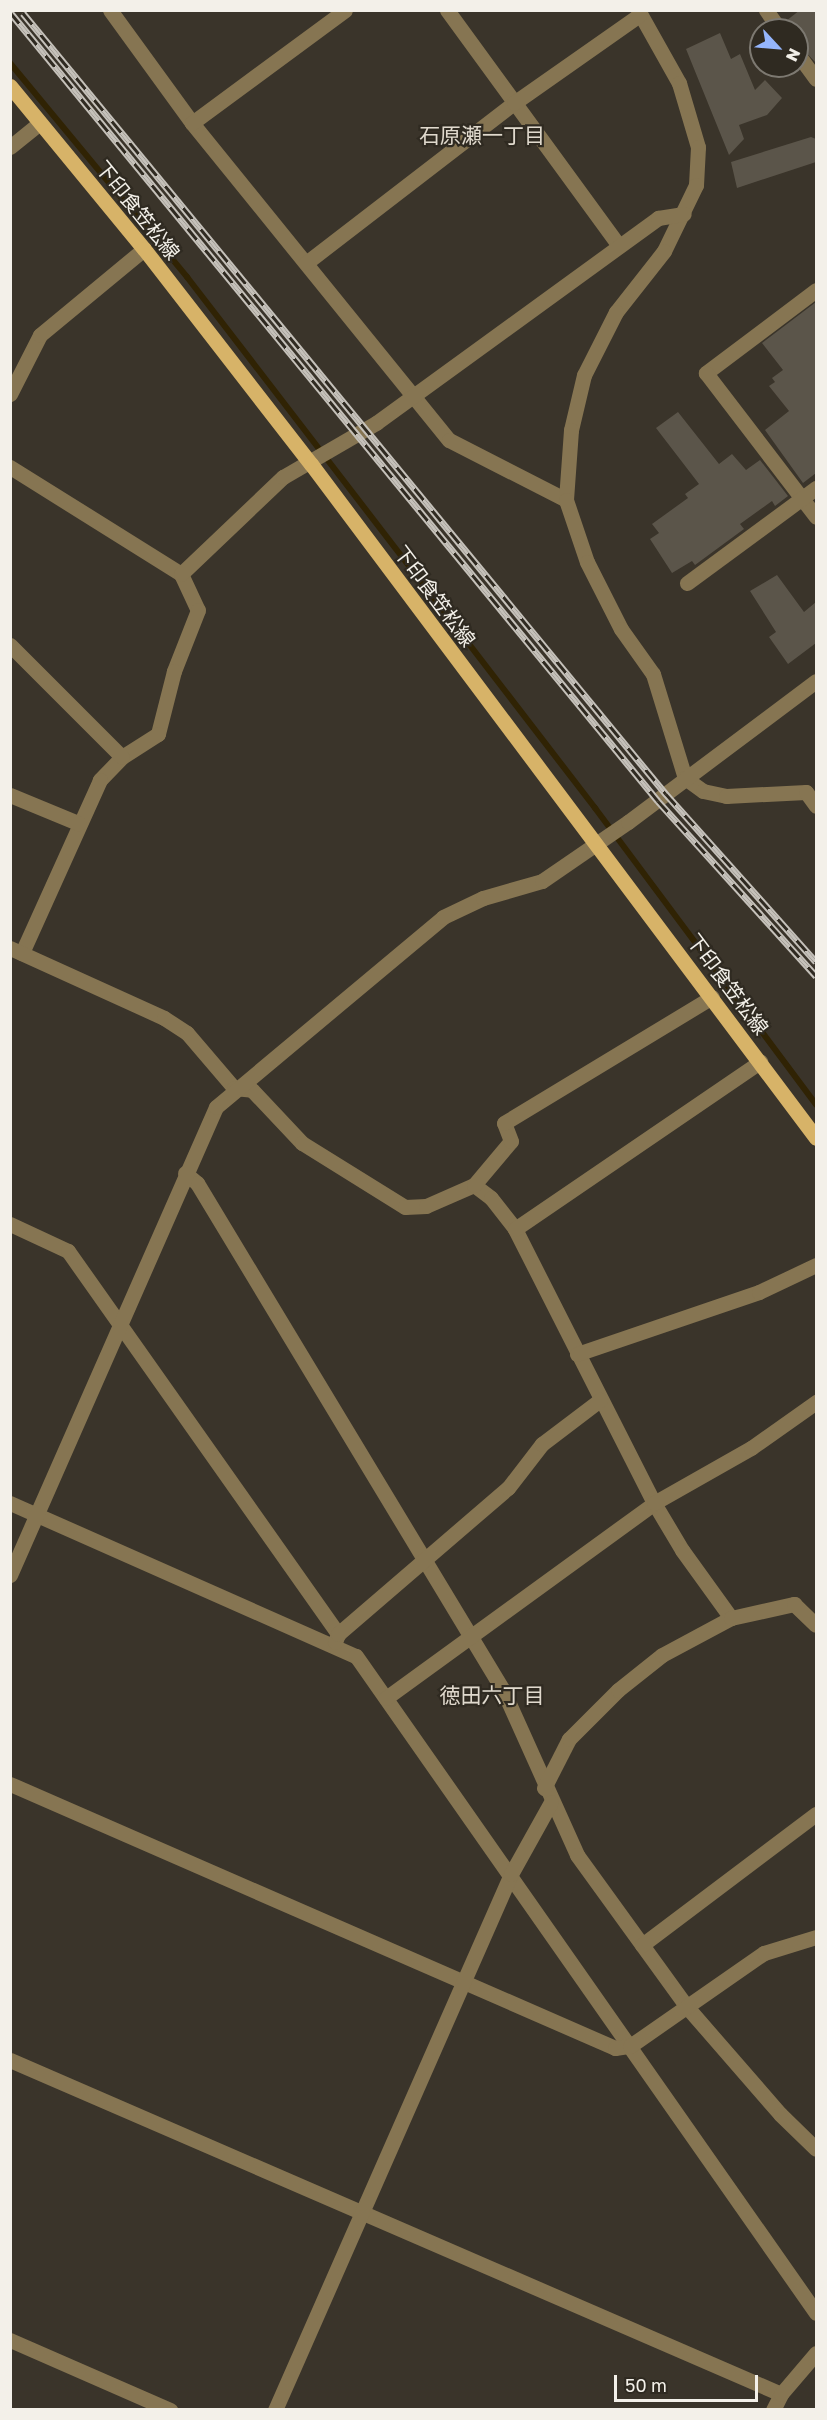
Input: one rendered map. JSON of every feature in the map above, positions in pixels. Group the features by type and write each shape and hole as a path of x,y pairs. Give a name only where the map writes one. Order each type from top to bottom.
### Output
{"main road":[{"name":"下印食笠松線","path":"10,86 315,461 600,841 816,1138"}],"street":[{"path":"110,10 192,123 412,398 449,440 566,500"},
{"path":"192,123 345,10"},
{"path":"447,10 618,246"},
{"path":"306,263 514,103 638,13 680,82 698,147 696,185 684,214 664,251 616,312 584,375 570,430 566,500 587,562 621,629 653,674 685,778 703,791 726,796 811,791 816,806"},
{"path":"10,147 40,123"},
{"path":"181,574 283,477 315,461 412,398 658,218 684,214"},
{"path":"10,394 40,335 144,249"},
{"path":"816,290 706,373 816,517"},
{"path":"10,467 181,574 198,610 174,670 158,734 123,757 100,780 16,951 164,1018 187,1033 234,1088 252,1090 302,1143 405,1207 426,1206 474,1185 511,1141 504,1123 712,997"},
{"path":"687,583 816,488"},
{"path":"10,645 123,757"},
{"path":"10,1575 209,1118 234,1088 443,917 483,898 542,881 628,822 816,681"},
{"path":"10,795 78,823"},
{"path":"515,1229 760,1062"},
{"path":"185,1173 197,1183 503,1690 544,1788 577,1855 687,2007 780,2114 816,2149"},
{"path":"474,1185 491,1198 515,1229 600,1401 654,1503 682,1550 731,1618"},
{"path":"10,1224 68,1251 336,1639 356,1656 386,1698 816,2313"},
{"path":"577,1354 759,1292 816,1265"},
{"path":"336,1639 507,1488 542,1444 600,1401"},
{"path":"386,1698 654,1503 751,1448 816,1402"},
{"path":"10,1503 336,1639"},
{"path":"544,1788 569,1739 618,1690 662,1655 731,1618 794,1604 816,1625"},
{"path":"10,1784 615,2048 630,2046 765,1953 816,1937"},
{"path":"275,2409 511,1874 551,1802"},
{"path":"642,1945 816,1814"},
{"path":"10,2060 781,2394"},
{"path":"10,2340 170,2409"},
{"path":"773,2409 781,2394 816,2353"}],"building":[{"path":"800,10 816,10 816,63 809,56 809,18 790,18"},
{"path":"720,33 731,59 740,54 755,90 765,80 782,98 767,115 739,125 744,139 729,155 686,49"},
{"path":"811,137 816,139 816,162 737,188 731,162"},
{"path":"816,302 816,473 803,483 765,430 789,411 769,386 775,382 772,378 783,370 762,343"},
{"path":"678,412 719,464 732,454 746,470 760,460 788,496 775,506 772,501 740,524 744,529 695,565 692,561 672,573 650,539 659,533 652,524 688,498 685,494 699,484 656,428"},
{"path":"777,575 804,612 816,602 816,643 788,664 769,637 776,632 750,591"}],"waterway":[{"path":"10,63 187,277 595,808 816,1105"}],"railway":[{"path":"10,12 658,801 816,976"},
{"path":"23,13 666,794 816,962"}],"district":[{"name":"石原瀬一丁目","path":"482,135"},
{"name":"徳田六丁目","path":"492,1695"}]}
